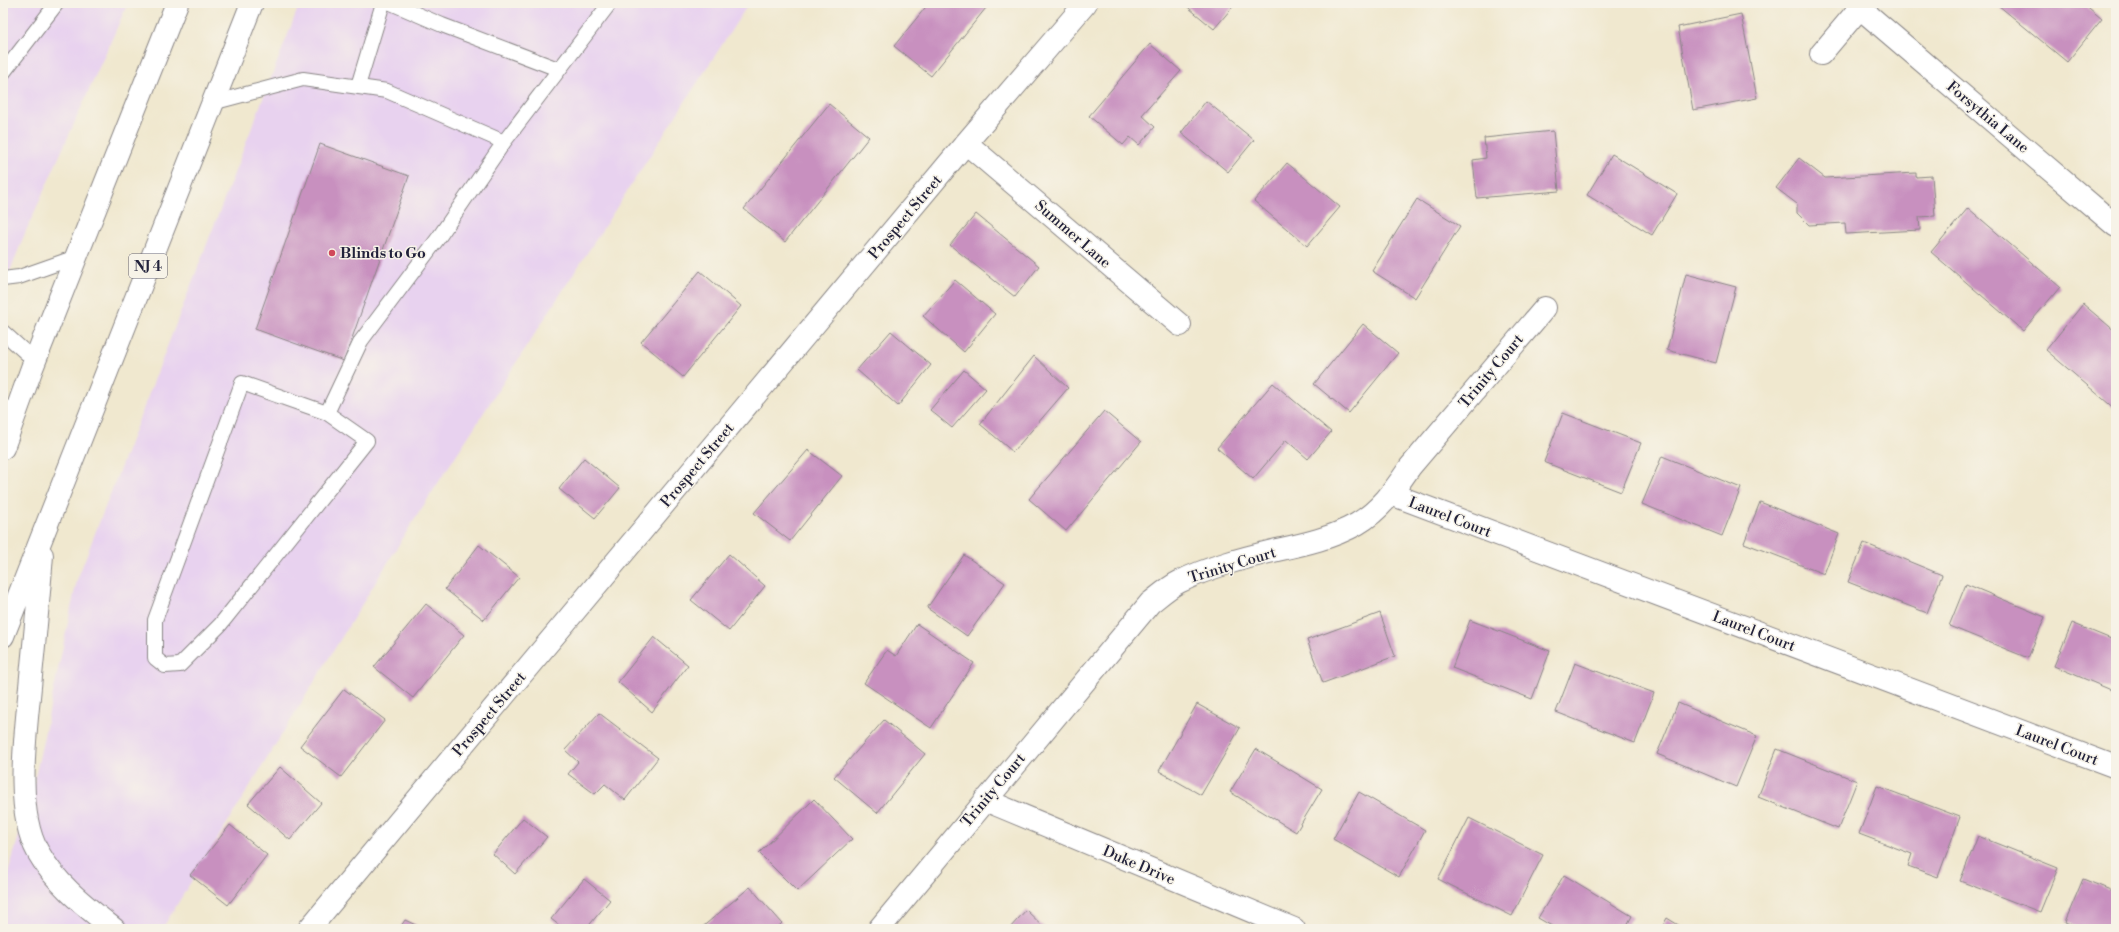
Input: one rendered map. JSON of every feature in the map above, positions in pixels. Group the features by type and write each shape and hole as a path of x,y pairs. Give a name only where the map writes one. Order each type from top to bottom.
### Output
{"main road":[{"path":"3,448 76,257 177,3"},
{"name":"NJ 4","path":"3,636 252,3"},
{"name":"Prospect Street","path":"310,929 966,143 1086,3"},
{"name":"Forsythia Lane","path":"1821,54 1862,5 2116,226"},
{"name":"Summer Lane","path":"966,143 1180,325"},
{"name":"Trinity Court","path":"879,929 1150,603 1177,582 1202,572 1261,554 1328,538 1358,523 1382,504 1391,494 1410,467 1545,308"},
{"path":"3,425 34,365"},
{"name":"Laurel Court","path":"1391,494 2116,767"},
{"path":"45,529 26,724 24,795 28,828 37,851 51,874 114,929"},
{"name":"Duke Drive","path":"985,800 1294,929"}],"lane":[{"path":"4,69 57,3"},
{"path":"358,86 383,3"},
{"path":"391,3 442,25 558,70"},
{"path":"327,413 360,341 439,237 504,142 610,3"},
{"path":"212,103 303,79 358,86 387,91 504,142"},
{"path":"3,279 19,277 76,257"},
{"path":"3,332 34,365"},
{"path":"242,383 327,413 367,441 220,625 180,665 165,666 155,658 155,620 242,383"}],"shaded area":[{"path":"3,3 128,3 25,233 3,289"},
{"path":"300,3 749,3 409,528 162,929 3,929 3,891 34,783 77,580"}],"building":[{"path":"929,3 990,3 931,76 894,46"},
{"path":"1183,3 1236,3 1214,29"},
{"path":"1999,3 2083,3 2102,19 2067,62 1998,5"},
{"path":"1741,14 1757,98 1693,110 1678,27"},
{"path":"1150,44 1181,71 1142,115 1155,127 1139,145 1130,137 1123,145 1089,116"},
{"path":"1206,101 1254,140 1228,172 1181,133"},
{"path":"829,104 869,137 785,242 744,209"},
{"path":"1553,131 1559,191 1477,198 1473,160 1486,158 1484,138"},
{"name":"Blinds to Go","path":"320,144 409,176 344,361 255,329"},
{"path":"1612,154 1677,194 1652,235 1587,195"},
{"path":"1799,158 1825,178 1916,173 1916,177 1932,176 1935,216 1919,217 1920,230 1846,234 1845,223 1809,225 1797,213 1797,204 1776,188"},
{"path":"1287,163 1340,207 1307,246 1254,201"},
{"path":"1417,199 1460,226 1415,298 1372,271"},
{"path":"1968,208 2060,287 2023,331 1931,252"},
{"path":"976,214 1039,266 1015,297 950,245"},
{"path":"700,271 741,306 683,377 641,342"},
{"path":"1686,274 1736,287 1716,363 1667,350"},
{"path":"955,280 995,314 964,352 923,316"},
{"path":"2083,304 2116,332 2116,410 2046,350"},
{"path":"1363,324 1398,353 1349,413 1314,384"},
{"path":"891,331 931,365 898,406 857,370"},
{"path":"1034,356 1068,388 1013,452 980,424"},
{"path":"964,370 986,389 952,428 930,410"},
{"path":"1273,383 1331,432 1308,459 1286,440 1253,479 1217,448"},
{"path":"1104,411 1141,442 1066,531 1029,499"},
{"path":"1563,413 1641,443 1621,492 1544,462"},
{"path":"808,450 842,476 790,541 754,513"},
{"path":"1662,456 1741,488 1722,536 1642,504"},
{"path":"584,458 620,488 595,518 559,489"},
{"path":"1760,502 1839,534 1824,574 1744,543"},
{"path":"1864,543 1942,575 1927,613 1848,582"},
{"path":"479,545 519,577 484,620 445,589"},
{"path":"729,554 765,586 729,631 691,600"},
{"path":"964,555 1005,583 967,636 927,608"},
{"path":"1966,584 2045,617 2028,658 1949,626"},
{"path":"426,604 464,635 413,698 374,667"},
{"path":"1380,613 1395,656 1323,683 1307,640"},
{"path":"1470,620 1550,651 1532,699 1452,668"},
{"path":"2072,623 2116,641 2116,692 2054,666"},
{"path":"917,624 974,663 931,728 864,683 887,650 896,656"},
{"path":"654,637 688,665 652,712 618,682"},
{"path":"1575,663 1654,693 1635,743 1556,712"},
{"path":"344,689 385,720 341,777 300,746"},
{"path":"1678,703 1757,736 1736,787 1657,754"},
{"path":"1197,704 1240,728 1201,795 1159,771"},
{"path":"599,713 658,758 625,800 605,784 595,794 568,774 578,762 565,750"},
{"path":"884,720 925,754 877,813 834,777"},
{"path":"1256,749 1322,789 1296,832 1230,792"},
{"path":"1777,749 1857,781 1838,829 1758,797"},
{"path":"280,767 321,803 290,840 248,804"},
{"path":"1877,786 1960,817 1938,877 1908,866 1912,854 1859,834"},
{"path":"1359,792 1425,830 1399,877 1333,839"},
{"path":"814,799 852,839 797,891 759,853"},
{"path":"523,818 547,837 515,874 493,854"},
{"path":"1469,818 1543,855 1512,916 1438,879"},
{"path":"230,825 267,855 228,905 190,875"},
{"path":"1978,836 2058,868 2040,912 1960,881"},
{"path":"1564,875 1632,916 1625,929 1557,929 1538,918"},
{"path":"584,879 610,900 586,929 564,929 551,919"},
{"path":"2083,879 2113,891 2116,884 2116,929 2082,929 2065,922"},
{"path":"750,887 782,923 776,929 700,929"},
{"path":"1026,910 1046,929 1009,929"},
{"path":"1667,918 1685,929 1661,929"},
{"path":"405,920 420,927 419,929 399,929"}],"place":[{"name":"Blinds to Go","path":"332,253"}]}
